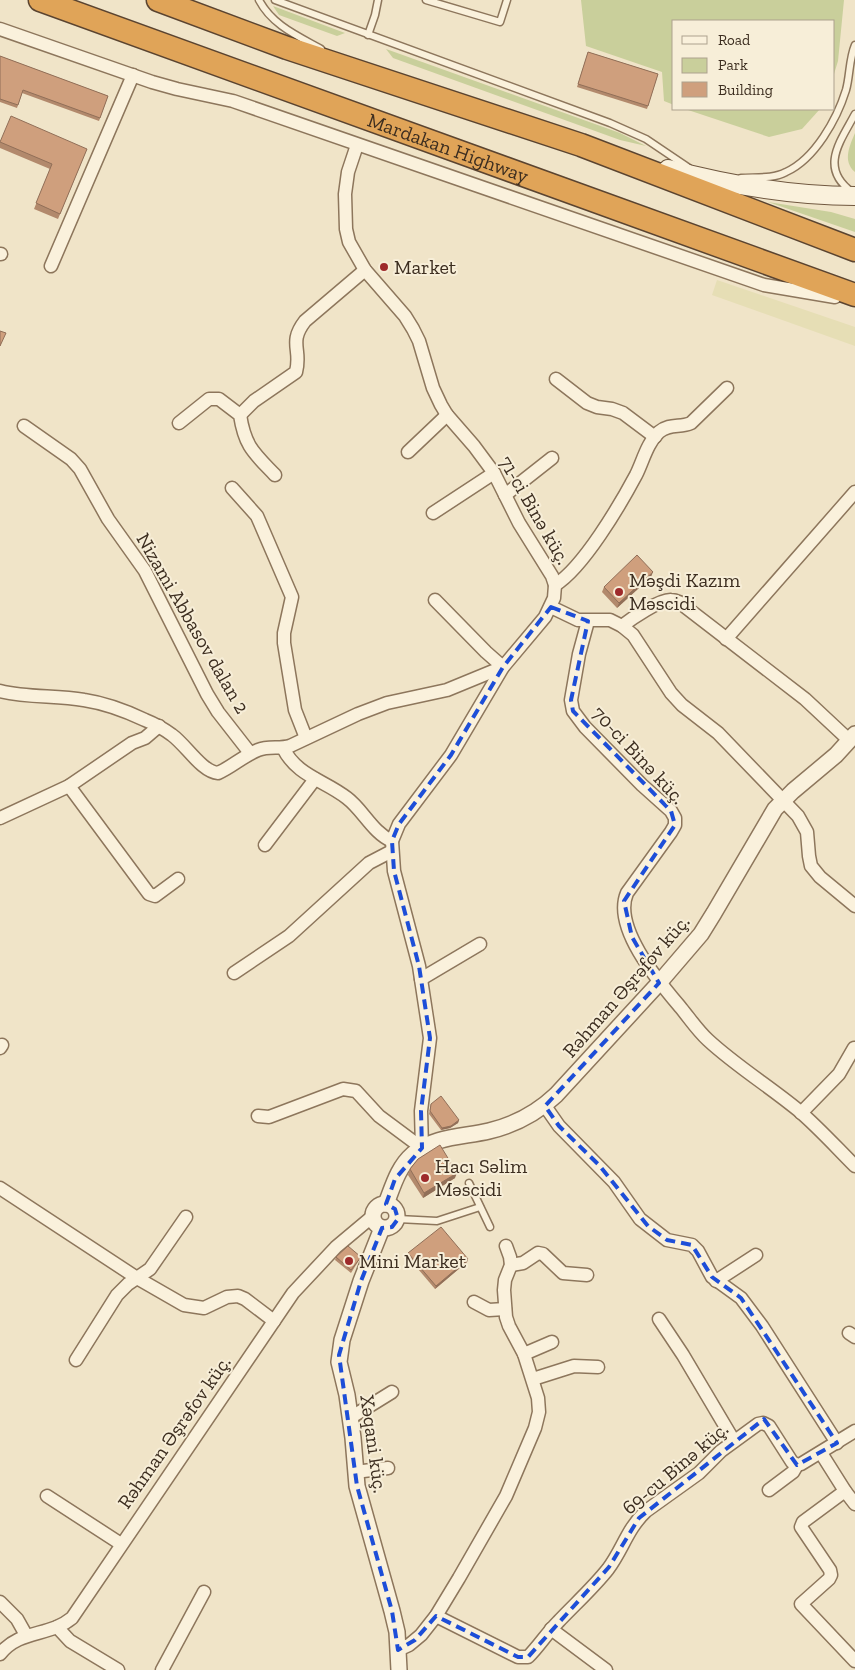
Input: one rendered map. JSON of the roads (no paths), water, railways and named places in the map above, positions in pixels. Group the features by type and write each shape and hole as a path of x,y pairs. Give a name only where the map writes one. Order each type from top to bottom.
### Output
{"highway":[{"name":"Mardakan Highway","path":"40,0 855,295"},
{"name":"Mardakan Highway","path":"158,0 287,48 581,145 855,250"}],"main road":[{"path":"581,145 707,180 804,195 855,195"}],"street":[{"path":"0,29 176,89 233,101 764,285 855,300"},
{"path":"51,266 133,75"},
{"name":"71-ci Binə küç.","path":"357,145 348,172 345,194 345,222 349,242 365,270 405,316 413,329 419,341 433,388 446,415 474,446 494,474 519,523 548,567 555,585 551,607"},
{"path":"240,416 254,401 296,372 298,363 296,339 298,331 305,322 365,270"},
{"path":"556,379 586,402 597,407 623,413 654,437"},
{"path":"555,585 569,575 603,530 636,475 654,437 665,427 673,425 684,426 691,423 727,388"},
{"path":"179,424 209,400 218,399 240,416 243,434 251,450 275,475"},
{"path":"408,452 446,415"},
{"name":"Nizami Abbasov dalan 2","path":"24,426 71,459 80,469 108,519 145,571 207,694 218,712 250,753"},
{"path":"506,495 552,458"},
{"path":"433,513 494,474"},
{"path":"232,488 257,516 292,597 284,634 284,643 296,710 306,738"},
{"path":"726,639 855,492"},
{"path":"622,626 664,601 671,599 679,602 805,698 852,738"},
{"path":"435,600 503,667"},
{"path":"422,1148 422,1111 430,1038 414,946 396,883 392,846 399,824 451,755 503,667 534,631 551,607 578,620 610,620 622,626 633,635 671,693 682,705 718,733 798,816 807,832 809,856 812,866 820,877 855,906"},
{"name":"70-ci Binə küç.","path":"588,621 579,654 571,700 573,711 584,727 671,811 675,818 675,825 671,832 627,893 624,901 624,912 632,937 659,983 706,1038 801,1113 855,1166"},
{"path":"0,691 31,697 83,700 112,708 159,726 172,734 203,765 214,772 224,770 250,753 261,749 283,748 387,703 448,690 503,667"},
{"path":"0,818 69,786 132,743 145,738 159,726"},
{"name":"Rəhman Əşrəfov küç.","path":"386,1204 401,1168 422,1148 439,1140 504,1126 545,1106 659,983 701,934 766,822 783,800 829,761 852,738"},
{"path":"283,748 292,763 346,797 392,846"},
{"path":"265,845 315,779"},
{"path":"69,786 149,894 155,896 178,878"},
{"path":"234,973 289,936 370,863 392,846"},
{"path":"421,979 480,944"},
{"path":"801,1113 839,1074 854,1048"},
{"path":"258,1116 269,1117 343,1089 351,1089 361,1096 392,1127 422,1148"},
{"path":"545,1106 559,1126 614,1182 640,1219 667,1240 685,1242 692,1245 698,1251 707,1269 716,1281 741,1298 751,1310 837,1443"},
{"path":"0,1188 137,1278 178,1302 204,1308 227,1297 238,1296 245,1299 274,1321"},
{"path":"386,1204 395,1209 398,1219 392,1227 377,1222 377,1207 386,1204"},
{"path":"76,1360 117,1295 122,1289 150,1269 186,1216"},
{"name":"Rəhman Əşrəfov küç.","path":"0,1654 14,1640 57,1627 72,1618 214,1412 293,1293 317,1266 351,1234 377,1222"},
{"name":"Xəqani küç.","path":"377,1222 340,1349 339,1362 347,1395 355,1472 360,1497 392,1611 399,1670"},
{"path":"398,1650 415,1640 436,1616 500,1510 535,1428 538,1398 524,1354 509,1326 505,1309 505,1280 511,1265 506,1246"},
{"path":"511,1265 523,1263 538,1253 543,1254 562,1273 587,1275"},
{"path":"716,1281 756,1255"},
{"path":"474,1302 489,1310 505,1309"},
{"path":"659,1319 683,1355 734,1441"},
{"path":"524,1354 552,1342"},
{"path":"532,1379 574,1366 598,1367"},
{"path":"350,1418 392,1392"},
{"name":"69-cu Binə küç.","path":"436,1616 518,1657 528,1657 551,1629 589,1591 609,1567 631,1528 639,1518 699,1474 734,1441 763,1422 768,1426 792,1462 797,1465"},
{"path":"769,1490 793,1472 797,1465 821,1453 855,1431"},
{"path":"821,1453 855,1504"},
{"path":"355,1472 388,1468"},
{"path":"845,1491 803,1522 801,1527 830,1570 831,1575 801,1604 855,1662"},
{"path":"48,1496 122,1544"},
{"path":"162,1670 204,1592"},
{"path":"0,1602 18,1619 26,1635"},
{"path":"57,1627 70,1641 118,1670"},
{"path":"551,1629 606,1670"}],"lane":[{"path":"259,0 269,15 279,24 361,73"},
{"path":"275,0 624,129 646,139 707,180 729,190"},
{"path":"368,35 376,15 378,0"},
{"path":"426,0 500,22 507,0"},
{"path":"707,180 773,177 800,164 829,130 838,111 846,90 855,45"},
{"path":"855,114 836,150 833,161 836,174 855,195"},
{"path":"753,203 809,232"},
{"path":"469,1183 490,1228"},
{"path":"398,1219 437,1221 480,1207"}],"place":[{"name":"Market","path":"384,267"},
{"name":"Məşdi Kazım Məscidi","path":"619,592"},
{"name":"Hacı Səlim Məscidi","path":"425,1178"},
{"name":"Mini Market","path":"349,1261"}]}
